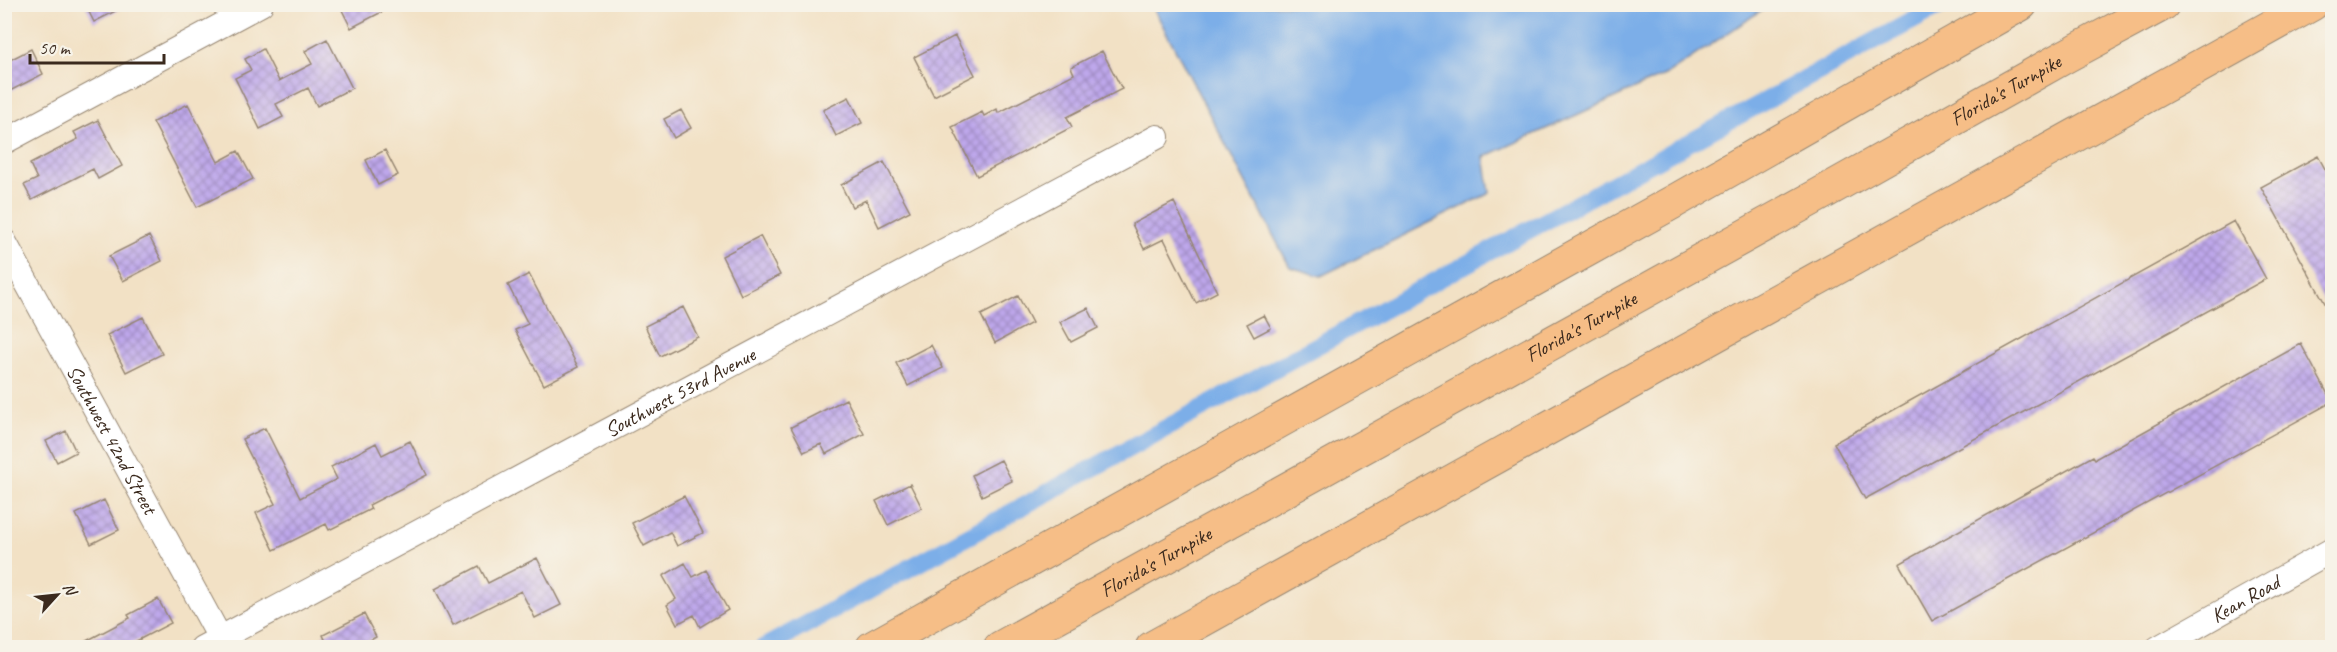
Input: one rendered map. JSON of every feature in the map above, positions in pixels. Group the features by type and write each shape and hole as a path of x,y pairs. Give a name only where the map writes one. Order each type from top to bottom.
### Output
{"highway":[{"path":"873,648 1675,201 2021,4"},
{"name":"Florida's Turnpike","path":"1000,648 2163,4"},
{"path":"1152,648 2312,4"}],"street":[{"path":"4,142 261,4"},
{"name":"Southwest 53rd Avenue","path":"211,643 1157,137"},
{"name":"Southwest 42nd Street","path":"4,241 211,643"},
{"name":"Kean Road","path":"2158,648 2332,550"}],"water":[{"path":"1152,5 1769,5 1669,73 1484,157 1490,193 1321,276 1290,267"}],"building":[{"path":"85,4 129,4 94,22"},
{"path":"339,4 397,4 351,28"},
{"path":"955,36 975,75 934,96 914,57"},
{"path":"327,39 352,88 317,106 308,88 276,104 283,117 260,129 235,78 251,70 245,59 263,49 279,81 312,64 305,51"},
{"path":"31,49 43,74 4,94 4,63"},
{"path":"1102,51 1122,89 1067,117 1072,127 977,176 952,127 982,112 984,116 997,109 998,113 1074,74 1071,67"},
{"path":"849,97 862,123 836,136 823,110"},
{"path":"188,104 218,162 238,151 253,179 197,207 153,122"},
{"path":"681,110 691,128 674,138 664,119"},
{"path":"98,120 122,166 98,179 93,169 32,200 24,185 37,179 30,164 78,139 74,132"},
{"path":"385,150 398,175 378,185 366,160"},
{"path":"2318,156 2332,182 2332,316 2261,187"},
{"path":"884,162 910,211 879,227 866,200 852,207 841,185"},
{"path":"1174,202 1217,292 1196,303 1164,239 1144,249 1132,224"},
{"path":"2234,221 2266,279 1865,499 1834,443"},
{"path":"149,236 162,261 123,281 109,256"},
{"path":"760,236 780,275 741,295 722,256"},
{"path":"529,274 578,367 544,385 515,330 528,324 508,285"},
{"path":"1018,296 1032,323 995,343 981,315"},
{"path":"683,307 698,337 660,356 645,326"},
{"path":"1088,308 1098,328 1071,342 1060,322"},
{"path":"1264,315 1271,328 1254,337 1247,324"},
{"path":"143,317 162,354 126,372 107,335"},
{"path":"2301,344 2332,402 1932,621 1899,564 2093,456 2095,459"},
{"path":"931,345 943,368 908,386 896,363"},
{"path":"846,399 864,434 826,454 821,444 804,452 791,427"},
{"path":"265,428 300,498 337,479 331,467 376,443 382,455 410,441 427,475 369,505 371,509 329,530 326,524 274,550 256,513 275,504 242,439"},
{"path":"66,431 76,452 57,462 46,441"},
{"path":"1001,460 1012,481 982,496 972,475"},
{"path":"910,484 922,508 888,525 876,501"},
{"path":"684,496 703,533 677,546 670,532 644,546 632,523"},
{"path":"104,500 119,530 91,544 76,514"},
{"path":"537,558 561,605 535,618 521,591 453,625 435,589 479,566 488,583"},
{"path":"685,563 693,577 706,570 728,610 700,627 694,615 677,624 667,605 676,599 663,576"},
{"path":"158,599 171,623 123,648 73,648 130,618 128,615"},
{"path":"364,614 376,637 356,648 329,648 323,635"}],"waterway":[{"path":"763,648 1943,4"}]}
